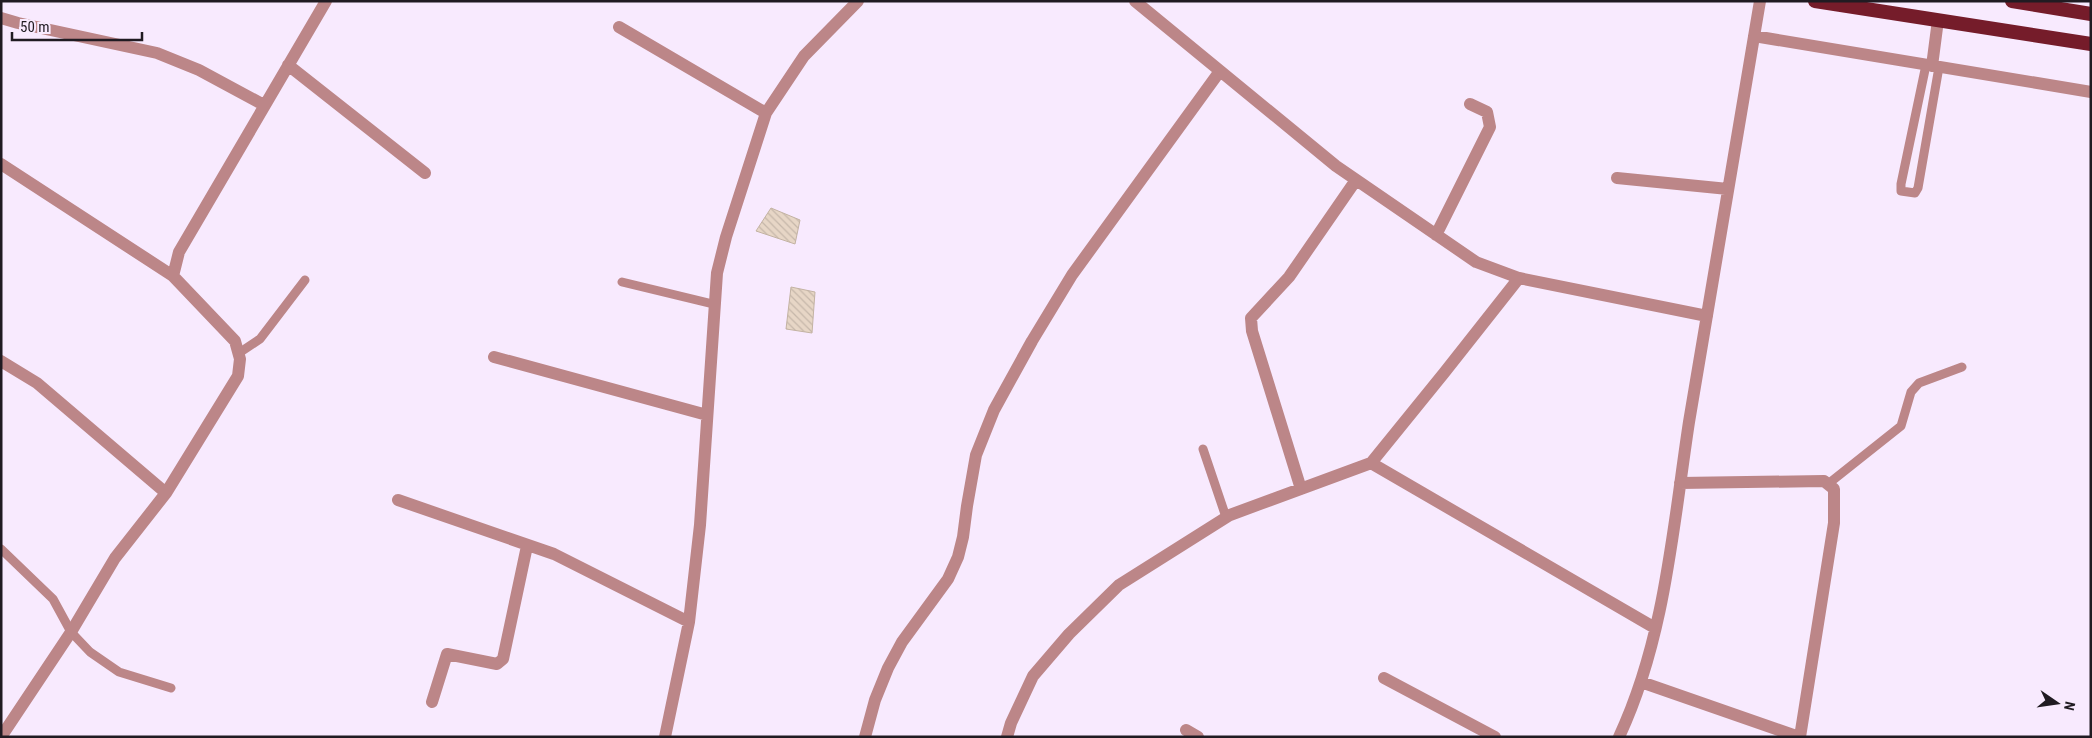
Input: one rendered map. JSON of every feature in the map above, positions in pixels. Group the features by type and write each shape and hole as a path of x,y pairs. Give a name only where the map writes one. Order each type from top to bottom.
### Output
{"highway":[{"path":"1815,1 2091,44"},
{"path":"2012,1 2091,14"}],"street":[{"path":"172,276 179,252 326,1"},
{"path":"665,737 689,622 700,525 714,304 717,273 726,237 766,113 804,56 858,1"},
{"path":"1135,1 1336,166 1476,262 1519,278 1706,316"},
{"path":"1619,737 1632,709 1641,682 1664,587 1706,316 1760,1"},
{"path":"1,18 157,53 199,70 264,105"},
{"path":"1932,66 1938,20"},
{"path":"619,27 766,113"},
{"path":"1754,36 2091,92"},
{"path":"288,65 425,173"},
{"path":"865,737 875,700 888,668 902,642 948,579 958,557 976,455 994,410 1032,341 1072,275 1220,71"},
{"path":"1436,235 1490,127 1486,112 1470,104"},
{"path":"1,164 172,276 235,341 240,359 238,376 166,493 115,558 70,632 1,737"},
{"path":"1617,178 1728,189"},
{"path":"1300,489 1252,331 1251,318 1289,277 1356,180"},
{"path":"1007,737 1011,723 1033,676 1098,604 1119,585 1226,517 1371,463 1519,278"},
{"path":"494,357 707,415"},
{"path":"1,362 37,383 166,493"},
{"path":"1371,463 1655,628"},
{"path":"1641,682 1799,737 1834,524 1834,489 1824,481 1680,483"},
{"path":"398,500 554,554 689,622"},
{"path":"432,702 447,654 497,664 503,659 527,546"},
{"path":"1384,678 1496,737"},
{"path":"1186,730 1198,737"}],"lane":[{"path":"1932,66 1934,98 1918,188 1915,193 1901,191 1919,95 1932,66"},
{"path":"1919,95 1934,98"},
{"path":"238,353 260,339 305,280"},
{"path":"622,282 714,304"},
{"path":"1828,484 1901,426 1911,392 1919,383 1962,367"},
{"path":"1202,448 1226,517"},
{"path":"1,548 54,600 70,632 90,652 119,672 171,688"}],"building":[{"path":"771,208 800,220 795,244 756,231"},
{"path":"791,287 815,292 812,333 786,329"}]}
